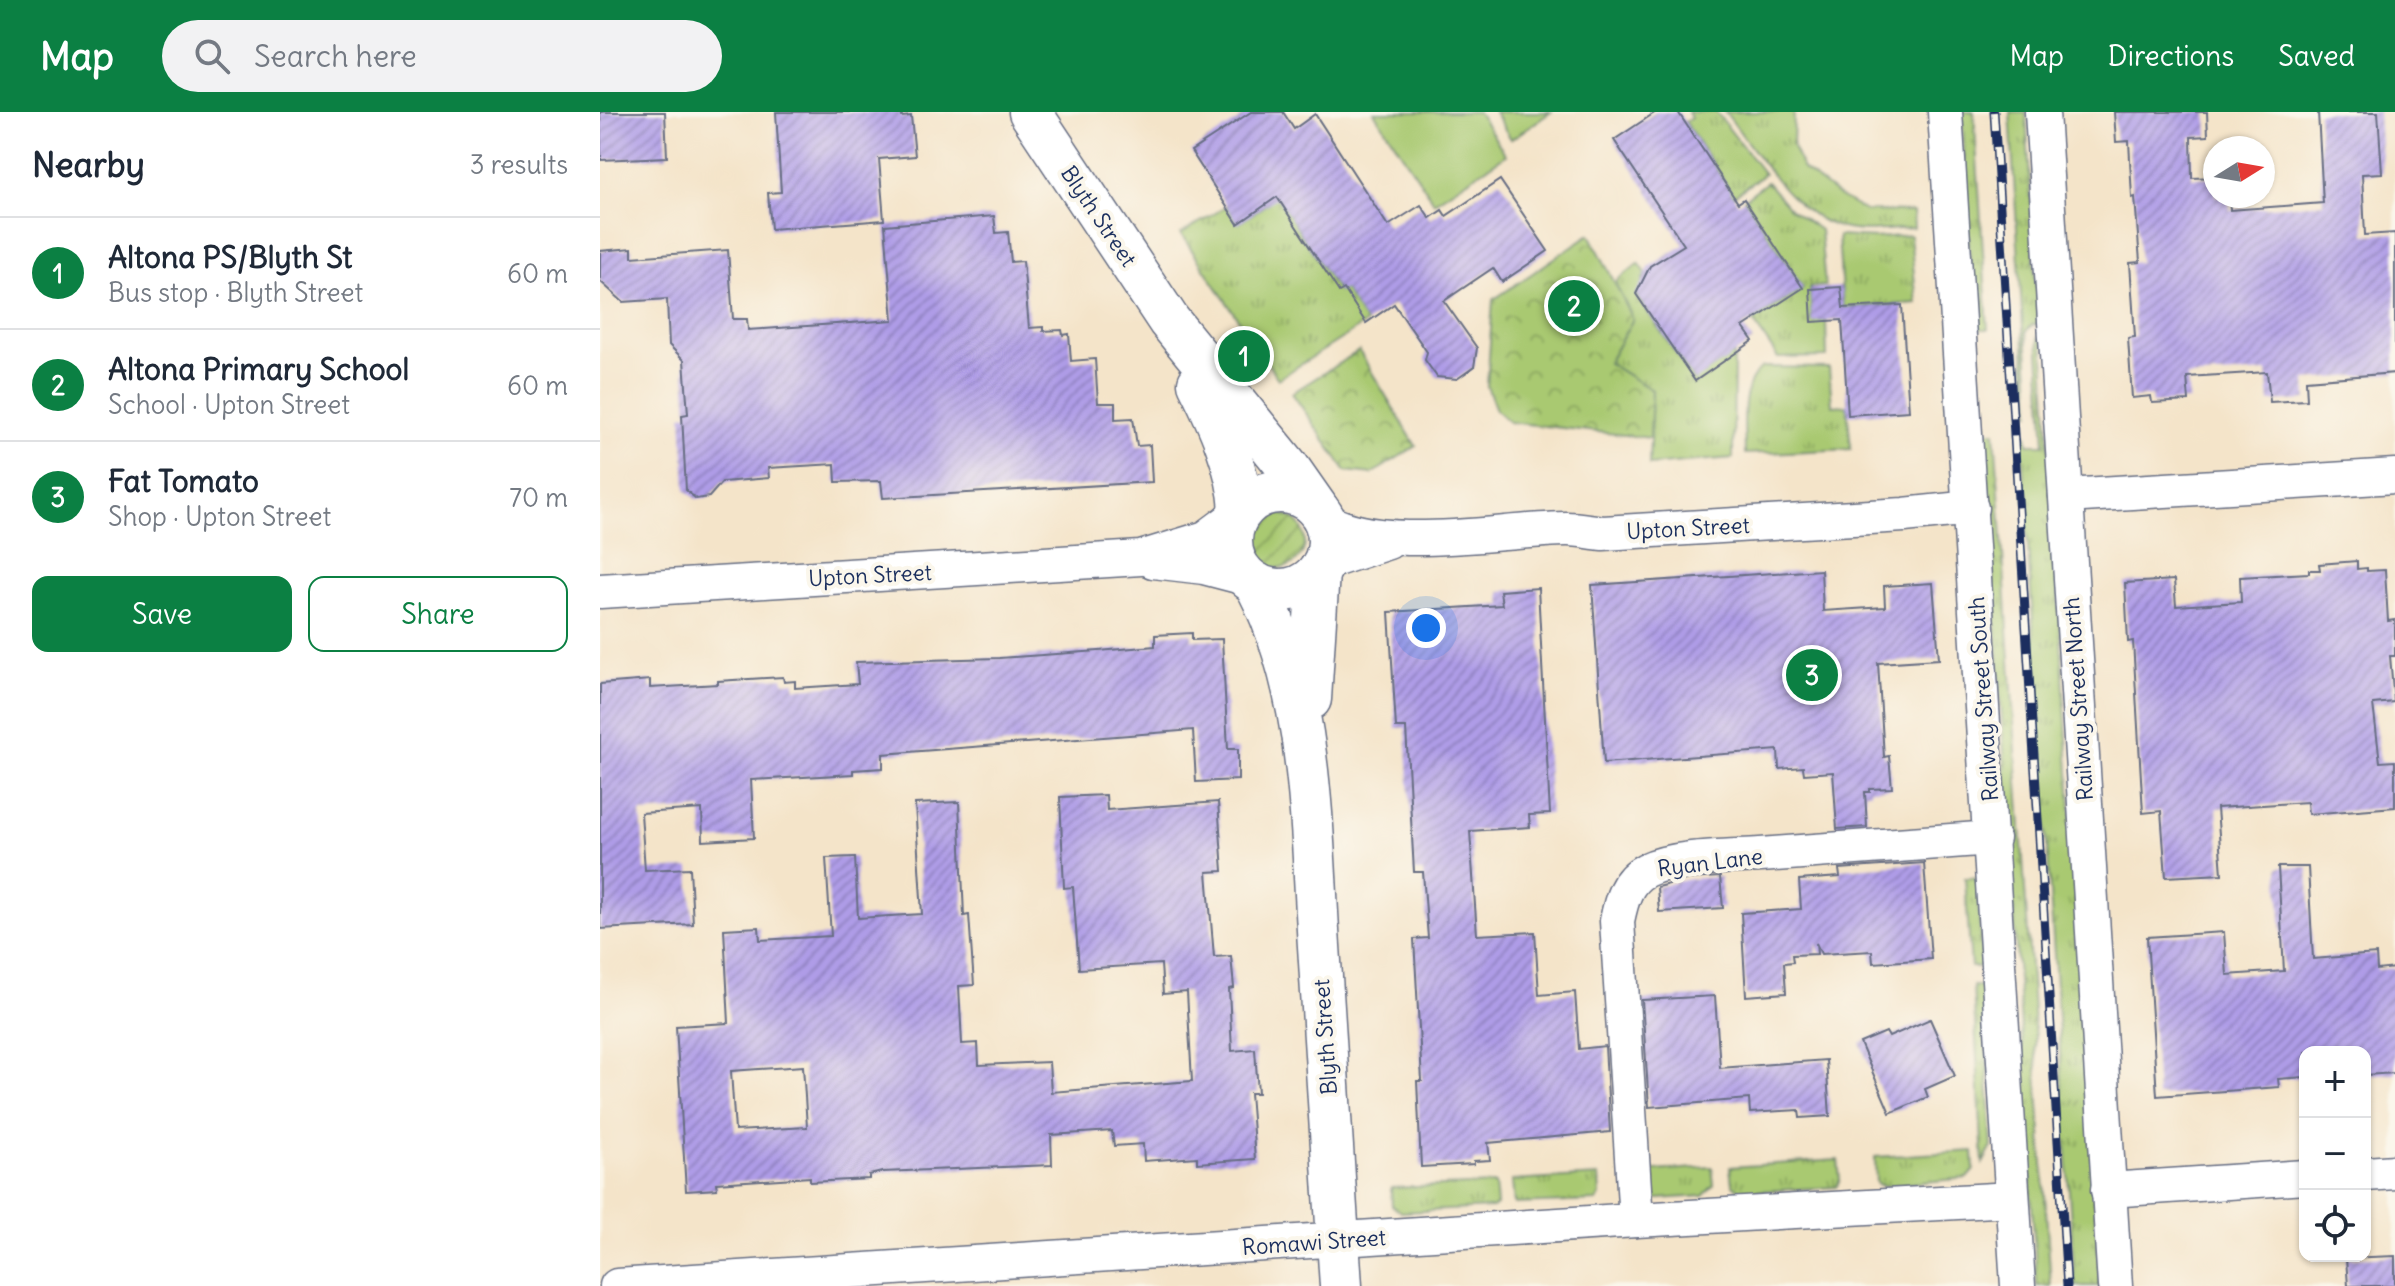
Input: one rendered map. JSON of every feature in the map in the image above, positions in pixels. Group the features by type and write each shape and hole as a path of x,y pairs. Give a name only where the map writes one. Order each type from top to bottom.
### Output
{"street":[{"name":"Blyth Street","path":"1030,112 1169,321 1288,467 1320,514"},
{"name":"Railway Street South","path":"1945,112 2018,1286"},
{"name":"Railway Street North","path":"2042,112 2115,1286"},
{"name":"Blyth Street","path":"1169,321 1225,438 1240,485 1239,512"},
{"path":"2066,496 2395,476"},
{"path":"1278,491 1292,493 1320,514 1329,541 1321,568 1295,588 1282,591 1251,581 1237,568 1232,555 1232,528 1239,512 1264,494 1278,491"},
{"name":"Upton Street","path":"1320,514 1348,532 1404,538 1569,529 1619,532 1904,515 1971,508"},
{"name":"Upton Street","path":"1141,558 1206,538 1239,512"},
{"name":"Upton Street","path":"1321,568 1365,548 1404,538"},
{"name":"Upton Street","path":"600,591 1141,558 1204,567 1251,581"},
{"name":"Blyth Street","path":"1308,788 1310,676 1321,568"},
{"name":"Blyth Street","path":"1251,581 1273,618 1284,649 1308,788 1341,1286"},
{"name":"Ryan Lane","path":"1636,1220 1617,921 1621,902 1632,880 1644,871 1661,865 1714,858 1992,838"},
{"path":"2371,1174 2395,1172"},
{"path":"2108,1190 2299,1177"},
{"name":"Romawi Street","path":"617,1286 1636,1220 2012,1199"}],"green space":[{"path":"1374,112 1478,112 1506,155 1434,202"},
{"path":"1494,112 1551,112 1511,139"},
{"path":"1688,112 1716,112 1764,174 1704,217 1699,209 1729,189 1685,122 1691,118"},
{"path":"1725,112 1794,112 1793,147 1803,169 1840,197 1865,211 1913,212 1914,228 1856,230 1821,220 1775,178"},
{"path":"1962,112 1974,112 1988,329 1979,329 1973,324"},
{"path":"2010,112 2026,112 2038,324 2026,331 2031,413 2028,413"},
{"path":"1767,182 1789,208 1820,230 1825,286 1810,287 1812,321 1826,321 1827,357 1778,358 1753,321 1803,288 1744,199"},
{"path":"1272,189 1338,291 1344,289 1366,323 1278,379 1181,234 1227,206 1239,223 1268,203"},
{"path":"1590,234 1633,319 1608,363 1652,390 1650,438 1509,422 1496,410 1487,386 1493,300"},
{"path":"1910,235 1917,303 1843,308 1838,236 1877,238"},
{"path":"1639,263 1646,273 1643,279 1647,287 1636,295 1694,380 1734,354 1733,458 1649,465 1652,390 1608,363 1632,319 1614,283"},
{"path":"2038,337 2043,341 2100,1286 2075,1286 2021,434 2027,434 2028,444 2045,444"},
{"path":"1359,351 1416,446 1372,474 1346,471 1292,393"},
{"path":"1762,367 1829,368 1832,406 1847,405 1851,449 1745,454 1746,396 1754,375"},
{"path":"1995,431 2051,1286 2037,1286 1985,447 1985,432"},
{"path":"1278,514 1297,522 1305,541 1297,560 1278,568 1259,560 1251,541 1259,522"},
{"path":"1965,878 1975,878 1977,882 1982,963 1979,967 1971,967"},
{"path":"1973,986 1983,986 1992,1147 1983,1163"},
{"path":"1973,1151 1974,1170 1967,1178 1882,1186 1876,1183 1875,1157"},
{"path":"1838,1160 1840,1180 1836,1187 1741,1192 1732,1184 1730,1167"},
{"path":"1712,1167 1714,1185 1703,1196 1644,1200 1639,1172"},
{"path":"1599,1176 1600,1195 1597,1201 1514,1204 1512,1181"},
{"path":"1495,1184 1497,1205 1493,1208 1401,1212 1392,1206 1391,1188"}],"building":[{"path":"600,112 665,112 667,157 601,160"},
{"path":"776,112 901,112 902,117 911,116 915,156 879,159 884,220 771,229 768,193 781,192"},
{"path":"1251,112 1283,112 1294,129 1315,114 1388,226 1421,205 1430,218 1442,210 1446,216 1500,180 1548,251 1502,282 1493,268 1444,301 1477,348 1474,367 1457,379 1437,377 1425,360 1427,352 1394,304 1366,323 1344,289 1339,292 1277,197 1238,224 1191,151"},
{"path":"1656,112 1678,112 1738,203 1744,199 1803,288 1743,327 1753,341 1695,381 1636,294 1650,266 1684,245 1614,140"},
{"path":"2114,112 2207,112 2208,136 2191,137 2192,178 2203,178 2203,208 2230,210 2323,203 2318,112 2378,112 2382,173 2362,174 2365,235 2395,233 2395,373 2306,380 2307,400 2270,402 2267,372 2187,377 2189,401 2152,403 2151,396 2132,398 2128,338 2135,337 2130,263 2140,262 2129,141 2116,142"},
{"path":"994,216 996,233 1008,232 1011,262 1023,261 1029,328 1062,330 1063,335 1069,334 1071,361 1095,359 1098,403 1115,403 1115,419 1133,418 1137,446 1150,445 1152,482 883,498 881,481 836,482 835,464 768,468 769,478 722,482 709,497 696,499 686,490 682,415 688,414 684,360 669,345 667,299 623,302 600,281 600,251 632,248 632,257 728,250 733,319 747,319 748,330 893,320 885,225"},
{"path":"1841,287 1843,308 1902,305 1909,411 1848,415 1842,320 1812,322 1810,289"},
{"path":"2357,561 2357,569 2385,570 2388,621 2395,620 2395,656 2390,656 2394,702 2373,704 2380,762 2395,761 2395,807 2308,814 2307,802 2217,808 2222,874 2166,877 2161,811 2143,813 2133,641 2128,642 2125,583 2174,580 2176,606 2241,602 2240,577 2309,573 2309,570 2320,570 2319,564"},
{"path":"1821,570 1823,611 1885,607 1884,586 1933,583 1939,659 1878,663 1884,757 1889,756 1892,788 1865,792 1867,827 1837,829 1833,772 1804,774 1803,767 1779,769 1778,750 1604,763 1592,585"},
{"path":"1538,588 1550,814 1529,815 1530,827 1470,831 1477,935 1535,932 1539,995 1575,992 1579,1049 1605,1046 1610,1132 1488,1143 1490,1160 1421,1167 1417,1081 1422,1081 1414,939 1428,938 1423,872 1414,872 1406,728 1396,728 1389,612 1502,605 1500,591"},
{"path":"1192,633 1192,640 1222,639 1228,749 1238,749 1238,780 1196,782 1193,730 883,754 883,768 853,770 853,774 751,780 754,838 703,841 702,809 641,813 645,870 690,868 693,924 600,929 600,684 650,680 650,688 783,677 784,682 795,681 795,688 858,684 856,662 999,658 1099,651 1155,646 1155,635"},
{"path":"1106,795 1107,810 1218,802 1223,871 1207,872 1214,957 1231,956 1234,988 1229,989 1232,1051 1255,1049 1258,1093 1250,1093 1255,1159 1197,1163 1197,1157 1144,1161 1143,1144 1114,1146 1112,1131 1051,1135 1052,1165 882,1172 869,1175 869,1179 810,1182 810,1177 716,1183 717,1189 686,1191 676,1026 729,1023 724,929 759,927 760,940 831,936 826,858 855,857 858,918 922,914 915,804 959,802 964,916 969,915 974,985 959,986 962,1044 978,1043 979,1065 1049,1062 1051,1092 1192,1081 1187,992 1163,994 1161,964 1079,969 1073,887 1064,888 1060,797","holes":["803,1066 807,1127 735,1131 731,1071"]},
{"path":"1924,863 1931,959 1873,963 1872,951 1821,954 1816,943 1817,954 1792,955 1793,962 1784,963 1786,993 1746,996 1741,913 1801,909 1799,880 1840,877 1839,869"},
{"path":"2278,867 2308,867 2313,959 2376,954 2377,970 2395,968 2395,1073 2371,1075 2371,1046 2299,1046 2299,1077 2278,1079 2279,1087 2157,1096 2147,937 2224,932 2227,975 2284,971"},
{"path":"1720,877 1723,908 1659,912 1657,887 1689,879"},
{"path":"1715,996 1720,1068 1826,1060 1830,1116 1800,1118 1799,1110 1750,1113 1749,1099 1649,1107 1642,1000"},
{"path":"1930,1019 1955,1076 1925,1089 1928,1097 1890,1113 1860,1043 1886,1032 1889,1037"},
{"path":"2395,1256 2395,1286 2348,1286 2346,1262 2371,1262 2371,1257"}],"railway":[{"path":"1994,112 2067,1286"}],"place":[{"name":"Altona Primary School","path":"1574,306"},
{"name":"Altona PS/Blyth St","path":"1244,356"},
{"name":"Fat Tomato","path":"1812,675"}]}
